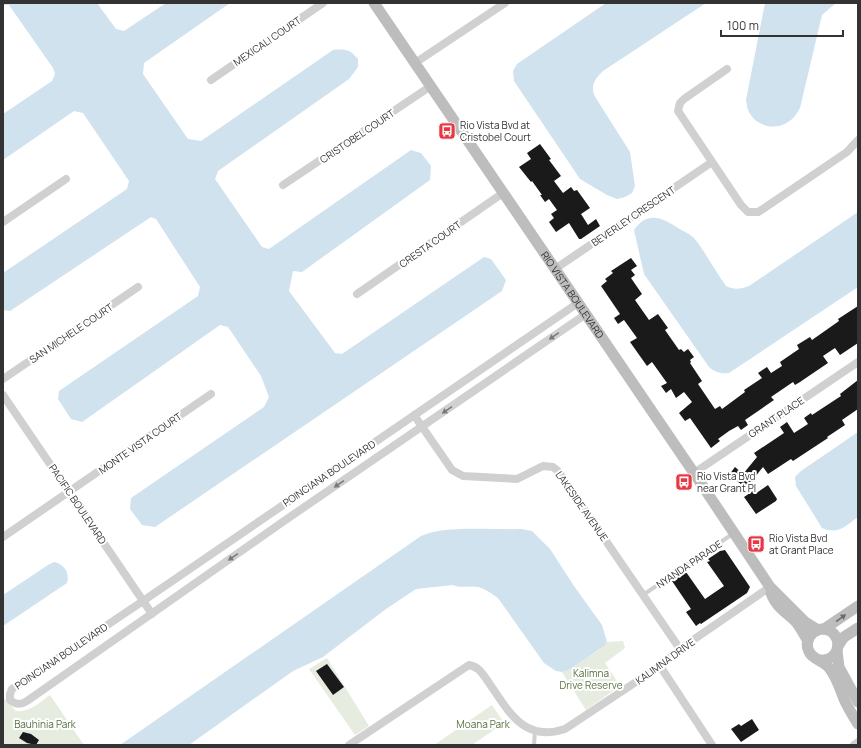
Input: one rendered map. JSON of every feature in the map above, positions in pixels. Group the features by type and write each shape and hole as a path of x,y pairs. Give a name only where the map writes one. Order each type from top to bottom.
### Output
{"street":[{"name":"MEXICALI COURT","path":"211,80 323,3"},
{"name":"RIO VISTA BOULEVARD","path":"374,3 694,472 770,587 802,619 821,630"},
{"path":"415,63 505,3"},
{"path":"726,69 684,99 678,107 680,115 745,209 753,213 758,212 847,152 858,140"},
{"name":"CRISTOBEL COURT","path":"283,185 431,86"},
{"name":"BEVERLEY CRESCENT","path":"555,269 712,162"},
{"path":"3,222 66,179"},
{"name":"CRESTA COURT","path":"357,294 503,193"},
{"name":"SAN MICHELE COURT","path":"3,379 138,287"},
{"name":"POINCIANA BOULEVARD","path":"578,303 12,689 10,700 14,704 21,704 27,701 284,521 586,314"},
{"name":"GRANT PLACE","path":"694,472 858,362"},
{"name":"MONTE VISTA COURT","path":"3,537 211,394"},
{"name":"PACIFIC BOULEVARD","path":"3,395 152,614"},
{"name":"LAKESIDE AVENUE","path":"414,415 452,470 463,476 517,479 543,466 549,466 558,471 680,649"},
{"path":"276,510 284,521"},
{"name":"RIO VISTA BOULEVARD","path":"770,587 773,599 784,612 796,622 808,641"},
{"name":"KALIMNA DRIVE","path":"349,745 469,665 478,668 518,722 525,727 545,733 565,729 660,666 680,649 770,587"},
{"path":"858,606 821,630 811,634 807,648 812,656 825,663 833,674 845,701 858,724"},
{"path":"820,660 830,659 844,638 858,628"},
{"path":"821,630 833,633 838,642 837,649 839,667 858,702"},
{"path":"660,666 712,745"},
{"path":"854,745 858,742"}],"lane":[{"name":"NYANDA PARADE","path":"643,595 734,533"},
{"path":"534,745 535,731"}],"green space":[{"name":"Kalimna Drive Reserve","path":"623,641 625,648 605,663 620,686 586,710 562,672 599,650 607,642"},
{"path":"327,658 369,726 355,735 309,669"},
{"name":"Bauhinia Park","path":"50,695 84,745 3,745 3,697 16,711 21,711 30,709"},
{"name":"Moana Park","path":"492,705 504,723 472,745 434,745"}],"water":[{"path":"3,3 97,3 116,29 124,31 166,3 230,3 144,63 143,74 188,139 201,141 333,50 350,51 358,59 358,67 349,79 218,171 215,179 262,247 269,249 411,150 421,153 431,166 430,180 302,272 293,271 289,291 335,353 342,354 484,257 491,259 506,280 502,291 155,527 142,525 130,509 131,498 264,407 269,397 261,376 228,327 220,325 82,422 71,419 58,399 59,391 198,296 200,287 156,219 151,217 10,311 3,310 3,273 127,189 129,181 83,113 74,111 3,160 3,114 52,81 55,74 53,68 9,5 3,5"},
{"path":"606,3 706,3 603,71 594,82 594,95 630,152 635,186 632,193 617,199 607,195 580,179 514,81 513,71 517,64"},
{"path":"765,3 836,3 822,15 800,108 792,119 783,125 777,126 766,126 756,121 748,111 746,100"},
{"path":"858,212 858,287 729,373 718,372 709,367 644,274 634,230 644,220 649,218 660,219 672,224 694,238 726,286 738,289 749,286"},
{"path":"858,432 858,517 837,530 822,528 796,486 795,477 801,471"},
{"path":"456,529 521,529 532,531 550,549 602,625 607,642 604,646 570,669 562,672 556,671 544,663 498,598 486,590 475,587 459,587 453,585 416,589 386,609 323,657 293,671 189,745 120,745 421,536 443,530"},
{"path":"54,562 61,565 67,572 67,583 3,626 3,595"}],"building":[{"path":"540,144 551,159 549,160 561,176 554,181 563,193 571,187 574,191 577,190 590,208 581,214 588,225 596,219 600,226 581,239 579,239 569,223 556,232 549,222 554,218 551,214 557,210 549,199 545,202 532,181 531,182 519,167 531,159 527,153"},
{"path":"631,258 637,266 631,270 635,275 631,278 642,294 635,300 649,320 658,314 668,328 665,330 679,350 681,349 684,352 688,349 694,357 690,360 690,363 702,381 698,384 715,409 720,406 722,409 745,392 744,390 762,378 758,373 767,367 771,373 782,366 780,362 799,349 797,345 810,337 812,340 839,321 838,319 858,306 858,343 840,355 835,348 823,356 828,363 795,385 793,382 771,397 774,400 745,420 748,425 741,430 738,426 729,431 718,439 720,441 711,448 690,418 685,421 679,413 692,402 684,392 676,398 671,389 666,393 661,386 667,383 652,362 647,366 630,342 637,338 624,320 618,324 614,318 620,314 601,286 607,281 605,279 613,273 611,271"},
{"path":"858,380 858,409 842,420 845,425 827,437 828,438 793,461 791,459 768,474 763,467 746,488 729,475 735,467 743,474 757,457 754,453 784,433 780,427 787,422 794,433 808,424 804,418 811,413 812,415 841,396 840,394"},
{"path":"768,485 777,499 756,514 744,497 753,491 755,494"},
{"path":"725,550 750,587 747,593 696,626 686,612 691,609 672,581 686,572 705,599 724,586 707,562 710,561 708,559 720,551"},
{"path":"327,664 344,687 333,695 316,671"},
{"path":"752,719 759,730 741,742 731,729 739,724 741,726"},
{"path":"23,732 31,734 39,740 36,745 27,743 19,738"}],"place":[{"name":"Rio Vista Bvd at Cristobel Court","path":"447,131"},
{"name":"Rio Vista Bvd near Grant Pl","path":"684,482"},
{"name":"Rio Vista Bvd at Grant Place","path":"756,544"}]}
